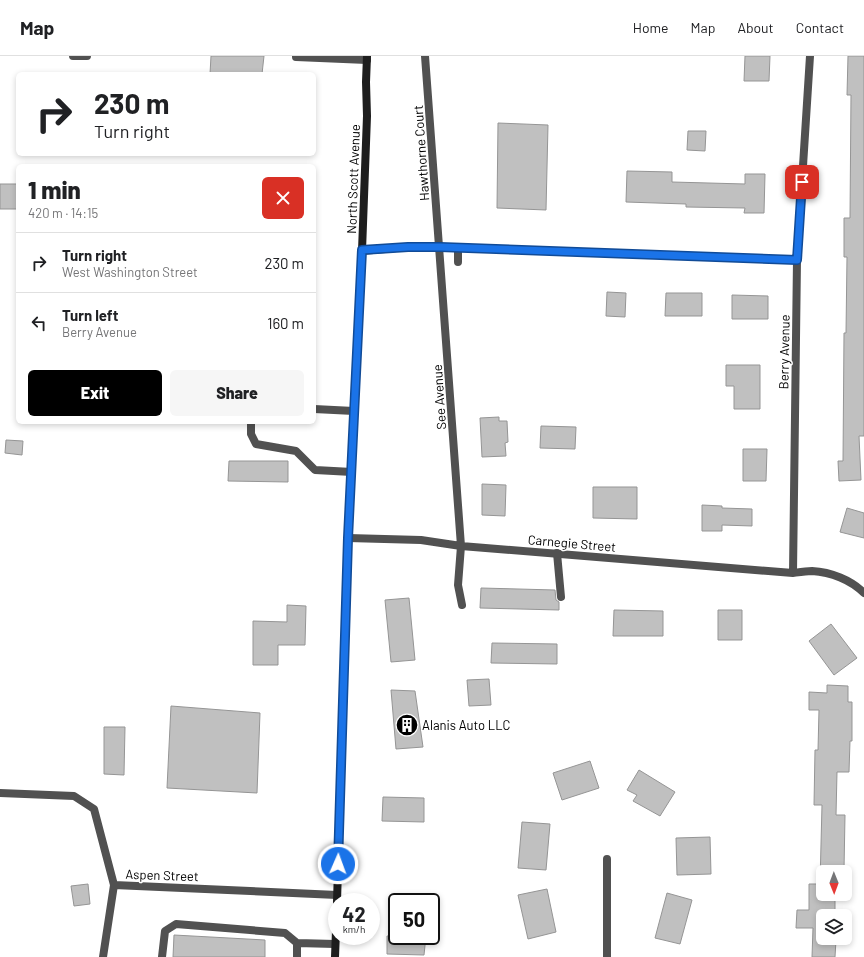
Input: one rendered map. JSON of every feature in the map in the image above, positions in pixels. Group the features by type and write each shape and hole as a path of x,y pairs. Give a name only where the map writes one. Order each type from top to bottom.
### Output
{"main road":[{"name":"North Scott Avenue","path":"337,893 348,538 367,116 367,58"},
{"name":"North Scott Avenue","path":"335,957 336,945"}],"street":[{"path":"73,56 87,56"},
{"path":"296,56 367,58"},
{"name":"Hawthorne Court","path":"425,56 440,247"},
{"name":"Berry Avenue","path":"793,573 797,260 810,56"},
{"path":"362,250 408,247 440,247 797,260"},
{"name":"See Avenue","path":"440,247 461,546 458,585 462,605"},
{"path":"458,248 458,262"},
{"path":"316,409 354,411"},
{"path":"251,424 251,434 256,444 296,451 315,470 352,472"},
{"name":"Carnegie Street","path":"348,538 421,540 461,546 793,573"},
{"path":"557,554 561,597"},
{"path":"793,573 812,571 831,574 848,581 864,593"},
{"name":"Aspen Street","path":"0,793 74,796 94,809 114,885 328,899"},
{"path":"607,859 607,957"},
{"path":"103,957 114,885"},
{"path":"162,957 165,931 176,924 285,933 298,944 328,944"},
{"path":"297,957 298,944"}],"building":[{"path":"211,56 264,56 262,72 210,72"},
{"path":"745,56 770,56 769,81 744,81"},
{"path":"848,56 864,56 864,436 859,436 861,480 839,481 838,461 843,461 844,333 846,333 847,257 844,257 844,218 850,218 851,95 847,95"},
{"path":"498,123 548,125 546,210 497,208"},
{"path":"688,131 706,131 705,151 687,150"},
{"path":"627,171 672,172 672,182 745,184 745,174 765,174 764,213 744,213 745,208 686,207 686,204 626,202"},
{"path":"0,184 16,184 16,209 0,209"},
{"path":"607,292 626,293 625,317 606,316"},
{"path":"666,293 702,293 702,316 665,316"},
{"path":"732,295 768,296 768,319 732,319"},
{"path":"726,365 760,365 760,409 734,409 734,386 726,386"},
{"path":"499,417 499,421 507,421 508,442 505,443 506,456 482,457 480,418"},
{"path":"541,426 576,427 575,449 540,448"},
{"path":"6,440 23,441 22,455 5,453"},
{"path":"743,449 767,449 766,481 743,481"},
{"path":"229,461 288,461 288,482 228,481"},
{"path":"482,484 506,485 505,516 482,515"},
{"path":"593,487 637,487 637,519 593,518"},
{"path":"702,505 722,506 722,508 752,509 752,526 722,525 722,531 702,531"},
{"path":"847,508 864,513 864,538 840,532"},
{"path":"481,588 555,590 556,600 559,602 559,610 480,608"},
{"path":"409,598 415,660 391,662 385,600"},
{"path":"287,605 306,606 305,645 278,645 278,665 253,665 253,621 287,622"},
{"path":"614,610 663,611 663,636 613,636"},
{"path":"718,610 742,610 742,640 718,640"},
{"path":"831,624 857,658 834,675 809,641"},
{"path":"492,643 557,644 557,664 491,663"},
{"path":"489,679 491,705 469,706 467,680"},
{"path":"827,685 848,686 848,702 852,702 852,741 850,741 849,772 837,772 836,815 845,815 844,865 820,865 822,805 814,805 815,750 818,750 819,710 809,710 809,692 827,693"},
{"name":"Alanis Auto LLC","path":"391,690 415,691 423,747 396,749"},
{"path":"171,706 260,713 257,793 167,788"},
{"path":"104,727 125,727 124,775 104,774"},
{"path":"590,761 599,788 562,800 553,773"},
{"path":"639,770 675,792 660,816 633,801 637,795 627,790"},
{"path":"383,797 424,798 424,822 382,821"},
{"path":"522,822 550,824 546,870 518,868"},
{"path":"710,837 711,874 677,875 676,838"},
{"path":"88,884 90,904 74,906 71,886"},
{"path":"809,884 816,884 816,901 835,901 835,909 816,909 816,945 836,945 835,957 812,957 813,928 796,928 797,910 809,910"},
{"path":"547,889 556,932 528,939 518,895"},
{"path":"667,893 692,900 680,944 655,938"},
{"path":"174,935 265,940 265,957 173,957"},
{"path":"387,936 388,945 425,945 424,955 387,954"}],"place":[{"name":"Alanis Auto LLC","path":"407,725"}],"route":[{"path":"338,864 348,538 362,250 408,247 440,247 797,260 802,182"}]}
